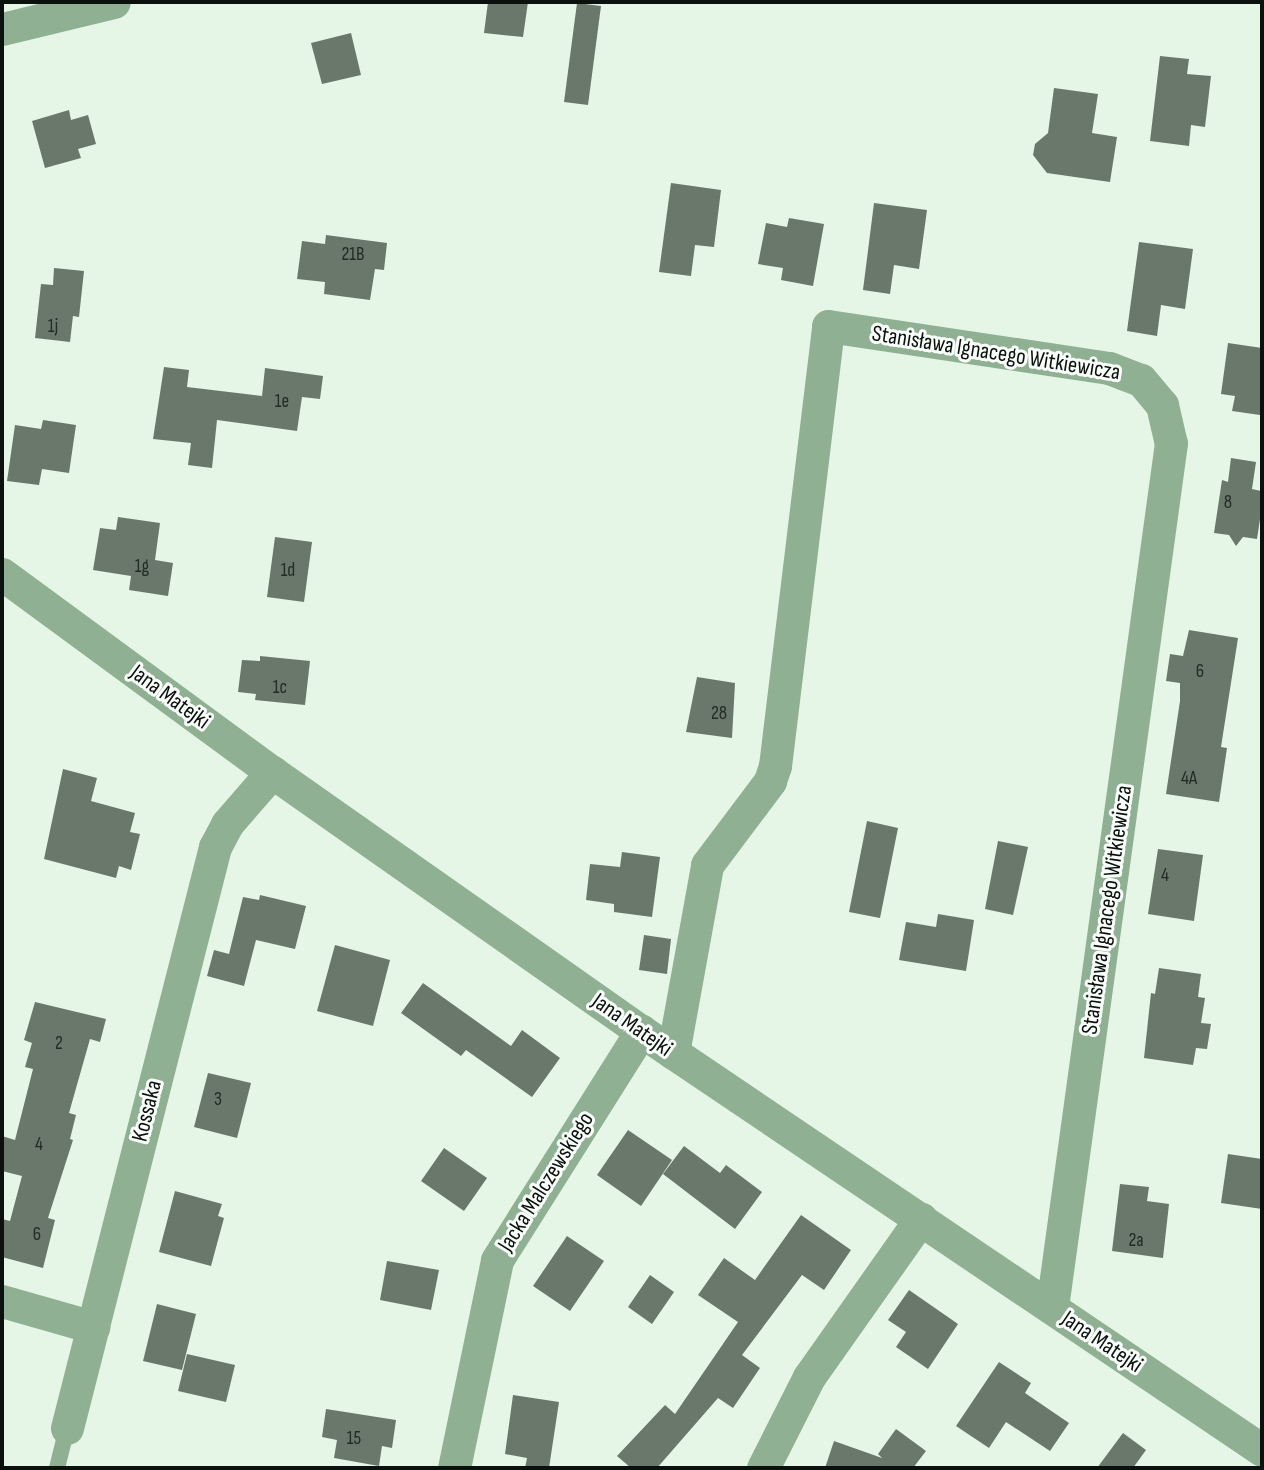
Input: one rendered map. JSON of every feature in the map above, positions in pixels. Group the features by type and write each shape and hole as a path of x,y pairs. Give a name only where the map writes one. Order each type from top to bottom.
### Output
{"street":[{"path":"2,29 114,2"},
{"name":"Stanisława Ignacego Witkiewicza","path":"673,1053 707,865 760,796 775,766 828,326 1109,368 1140,380 1156,394 1171,443 1052,1307"},
{"name":"Jana Matejki","path":"8,578 272,772 641,1031 1262,1450"},
{"name":"Kossaka","path":"67,1428 215,847 227,824 272,772"},
{"name":"Jacka Malczewskiego","path":"454,1468 497,1260 641,1031"},
{"path":"763,1468 809,1377 921,1218"},
{"path":"2,1301 93,1327"}],"lane":[{"name":"Kossaka","path":"57,1468 67,1428"}],"building":[{"path":"488,2 528,2 523,37 484,33"},
{"path":"577,3 601,6 588,105 564,102"},
{"path":"351,33 361,75 322,84 311,43"},
{"path":"1160,56 1189,59 1187,74 1211,76 1205,127 1191,125 1189,146 1150,141"},
{"path":"1054,88 1098,94 1092,133 1117,137 1110,182 1047,173 1033,155 1035,144 1048,133"},
{"path":"69,110 71,120 88,115 96,144 78,149 81,158 45,168 32,121"},
{"path":"671,183 721,190 714,247 695,245 691,276 659,272"},
{"path":"874,203 927,210 919,269 894,265 890,294 863,290"},
{"path":"789,218 824,224 813,286 781,280 783,268 758,264 766,223 787,227"},
{"path":"326,235 387,243 384,270 375,269 370,300 324,294 325,282 297,279 302,241 325,244"},
{"path":"1139,242 1193,249 1185,309 1161,305 1157,336 1127,331"},
{"path":"54,268 84,271 79,317 73,316 70,342 35,338 41,284 53,285"},
{"path":"1228,343 1262,348 1260,415 1232,411 1235,396 1221,394"},
{"path":"164,367 189,370 187,387 262,396 265,368 323,376 320,399 302,397 297,431 217,420 212,468 188,465 191,443 153,439"},
{"path":"43,420 76,425 69,473 42,469 39,485 7,481 15,425 41,429"},
{"path":"1231,458 1256,462 1252,489 1261,491 1262,506 1257,539 1243,537 1236,546 1229,535 1214,533 1222,480 1228,482"},
{"path":"118,517 160,523 155,560 173,563 168,596 129,590 131,576 93,570 100,528 116,530"},
{"path":"275,537 312,542 304,602 267,597"},
{"path":"1189,630 1238,638 1221,747 1227,748 1219,802 1166,794 1180,701 1180,683 1166,681 1170,654 1183,656"},
{"path":"260,656 310,661 305,705 255,700 256,694 238,692 242,660 260,661"},
{"path":"697,677 735,683 732,738 686,732"},
{"path":"63,769 97,778 91,801 135,813 130,832 140,834 131,870 119,866 116,878 44,859"},
{"path":"867,821 898,828 880,918 849,912"},
{"path":"998,841 1028,847 1013,915 985,909"},
{"path":"1158,849 1203,855 1194,921 1148,914"},
{"path":"622,852 660,857 652,917 614,912 614,904 586,900 590,864 620,867"},
{"path":"260,895 306,906 295,949 256,940 244,986 207,976 214,950 229,954 243,897 259,900"},
{"path":"938,914 974,920 966,971 899,960 906,922 936,927"},
{"path":"644,935 671,939 667,974 639,970"},
{"path":"335,945 390,960 373,1026 317,1011"},
{"path":"1159,968 1201,974 1198,997 1205,998 1201,1023 1211,1024 1207,1049 1196,1048 1193,1065 1144,1058 1151,993 1155,994"},
{"path":"423,983 511,1046 522,1030 560,1058 532,1097 466,1050 461,1056 401,1013"},
{"path":"35,1002 106,1019 100,1042 90,1039 69,1113 76,1115 70,1139 73,1140 48,1218 55,1220 43,1268 2,1257 2,1219 10,1221 22,1176 2,1171 2,1136 15,1140 33,1069 25,1067 32,1043 24,1040"},
{"path":"208,1073 251,1083 237,1138 194,1127"},
{"path":"628,1130 672,1160 641,1206 597,1175"},
{"path":"684,1146 720,1173 726,1165 762,1192 735,1229 663,1174"},
{"path":"444,1148 487,1178 464,1211 421,1181"},
{"path":"1228,1154 1262,1159 1262,1209 1221,1203"},
{"path":"1120,1184 1149,1187 1147,1201 1169,1204 1163,1258 1112,1251"},
{"path":"175,1191 222,1204 218,1216 224,1218 211,1266 159,1252"},
{"path":"801,1215 851,1250 824,1290 802,1275 742,1355 760,1368 733,1408 718,1398 657,1468 631,1468 617,1456 665,1405 675,1414 738,1322 698,1295 724,1258 755,1280"},
{"path":"567,1236 604,1261 570,1311 533,1286"},
{"path":"387,1261 439,1270 431,1310 380,1300"},
{"path":"650,1275 674,1292 652,1324 628,1307"},
{"path":"909,1290 958,1324 928,1369 896,1347 906,1332 888,1320"},
{"path":"157,1304 196,1314 182,1370 143,1361"},
{"path":"187,1354 235,1365 226,1402 178,1391"},
{"path":"999,1362 1031,1383 1025,1393 1069,1423 1050,1451 1006,1422 989,1448 956,1426"},
{"path":"513,1395 559,1402 549,1468 525,1468 527,1458 505,1454"},
{"path":"326,1409 396,1420 392,1448 382,1446 379,1466 334,1458 337,1440 322,1437"},
{"path":"896,1429 926,1451 913,1468 825,1468 834,1441 882,1458 878,1454"},
{"path":"1123,1433 1146,1450 1133,1468 1097,1468"}]}
